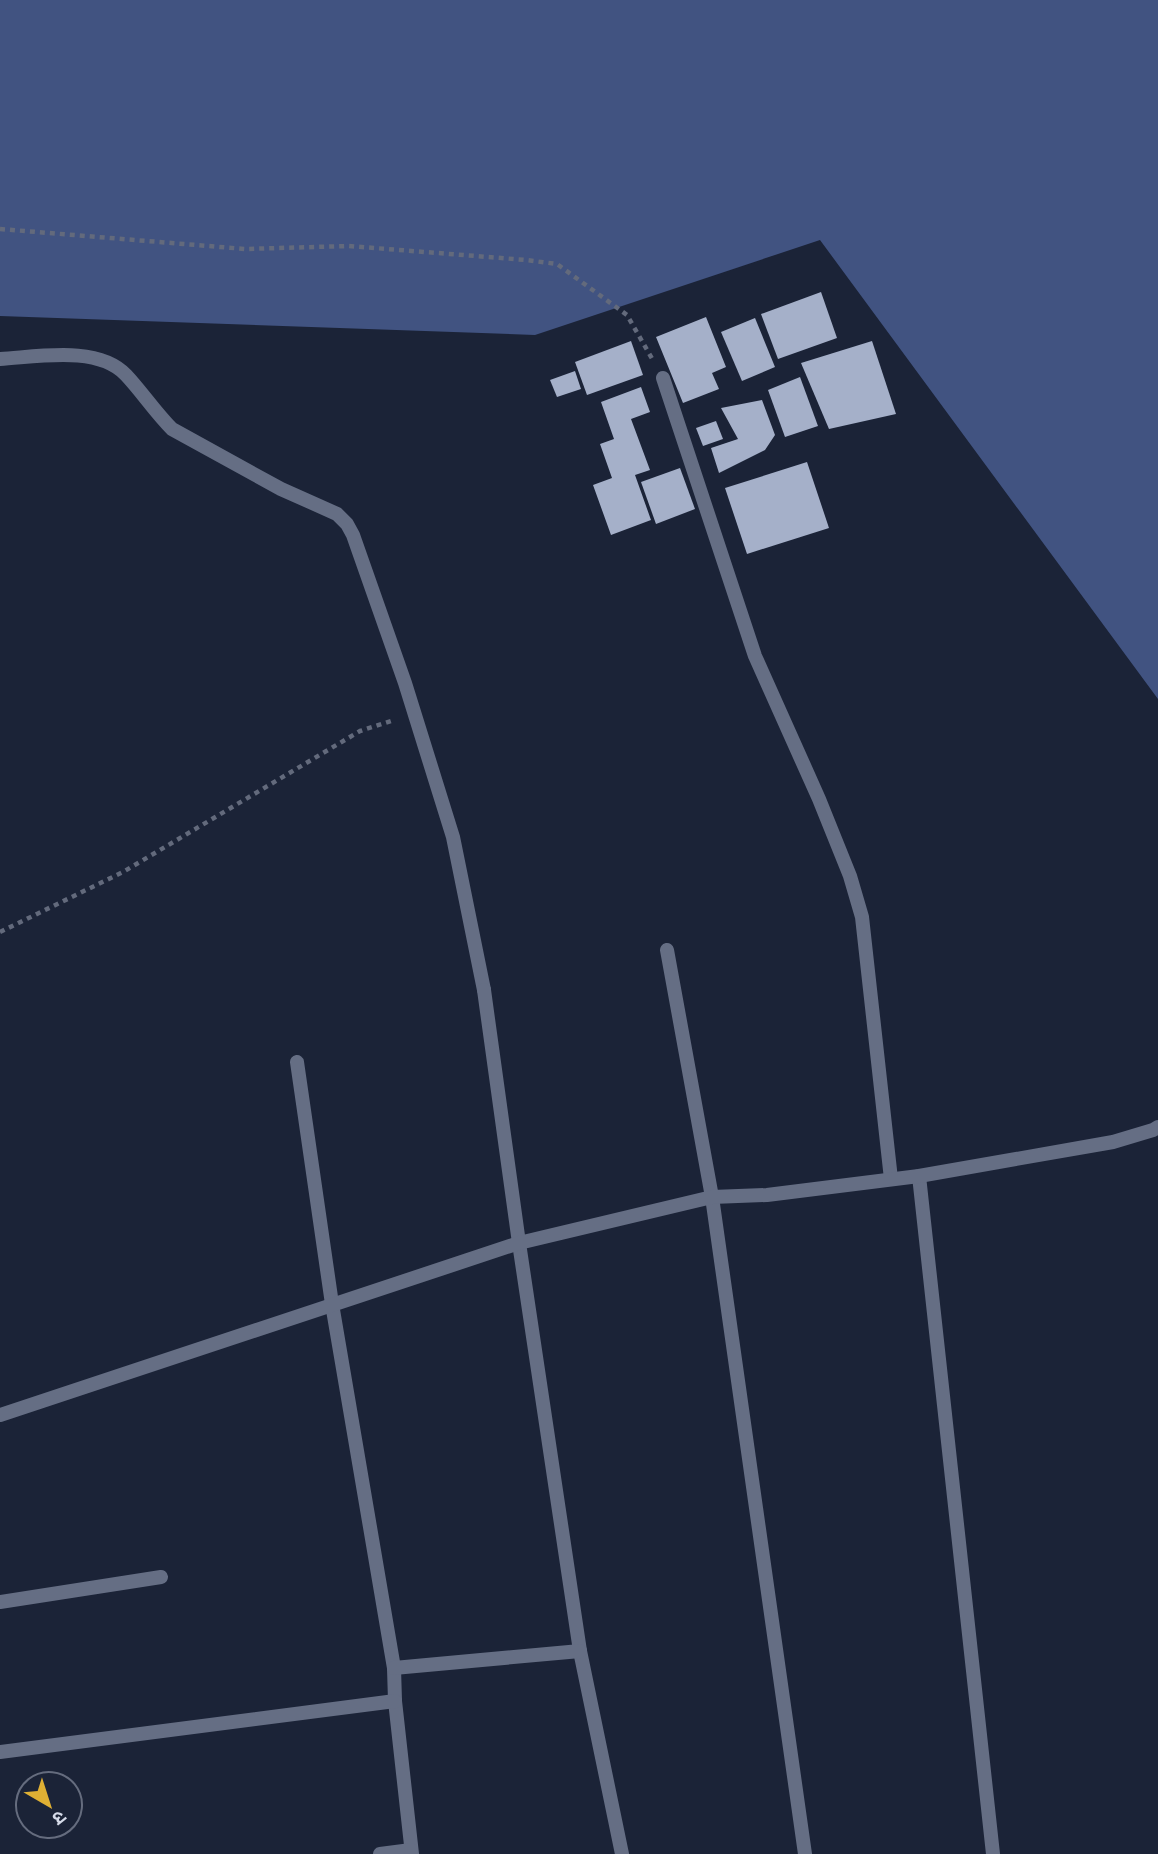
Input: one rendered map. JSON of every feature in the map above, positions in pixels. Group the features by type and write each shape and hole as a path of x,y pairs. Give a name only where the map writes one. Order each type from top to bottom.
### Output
{"street":[{"path":"0,359 74,355 103,360 124,372 172,429 281,489 337,514 353,535 453,837 485,990 519,1243 580,1651 622,1854"},
{"path":"663,378 755,656 819,799 850,876 859,907 867,957 891,1179"},
{"path":"667,950 712,1197 806,1854"},
{"path":"297,1062 332,1304 394,1668 411,1852 380,1854"},
{"path":"0,1415 519,1243 712,1197 767,1195 919,1176 1113,1142 1158,1127"},
{"path":"919,1176 993,1854"},
{"path":"0,1602 161,1577"},
{"path":"394,1668 580,1651"},
{"path":"1,1748 395,1701"}],"path":[{"path":"0,229 245,248 349,246 557,264 628,314 663,378"},
{"path":"0,932 122,872 360,731 414,713"}],"shaded area":[{"path":"0,0 1158,0 1158,699 820,240 535,335 0,316"}],"building":[{"path":"821,292 837,338 778,359 761,314"},
{"path":"706,317 726,367 712,373 719,389 683,403 656,337"},
{"path":"755,318 775,367 742,381 721,332"},
{"path":"631,341 643,375 587,395 575,362"},
{"path":"872,341 896,414 829,429 801,363"},
{"path":"575,371 581,389 557,397 550,380"},
{"path":"800,377 818,426 785,437 768,390"},
{"path":"641,387 650,412 631,419 650,470 635,475 651,520 611,535 593,485 612,478 600,444 614,439 601,402"},
{"path":"762,400 775,435 765,450 719,473 711,448 738,439 721,408"},
{"path":"716,421 723,439 703,446 696,428"},
{"path":"807,462 829,528 747,554 725,488"},
{"path":"680,468 695,509 656,524 641,482"}]}
